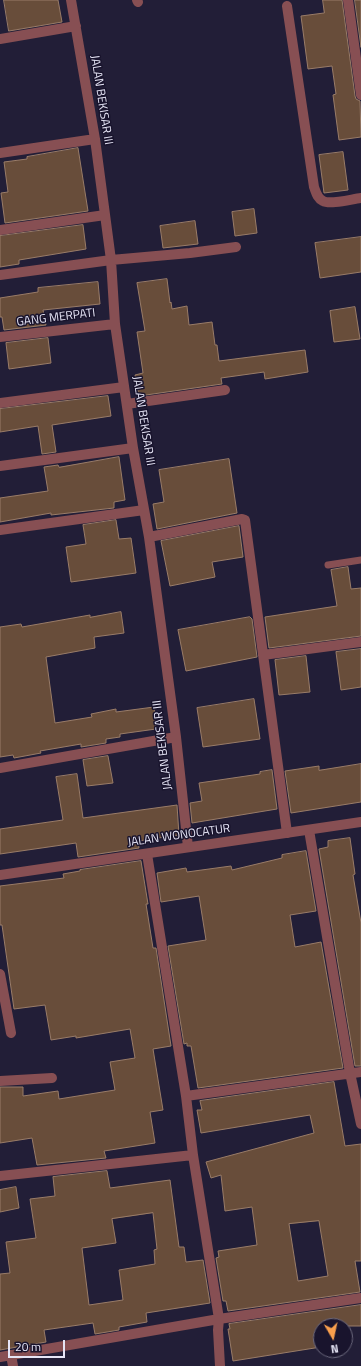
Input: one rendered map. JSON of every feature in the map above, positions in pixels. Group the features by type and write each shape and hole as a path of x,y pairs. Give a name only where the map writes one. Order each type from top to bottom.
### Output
{"street":[{"name":"JALAN BEKISAR III","path":"71,0 95,139 111,260 115,324 124,387 133,448 150,537 176,737 188,847"},
{"path":"348,0 361,95"},
{"path":"287,6 314,187 317,195 322,201 328,202 361,198"},
{"path":"0,38 76,26"},
{"path":"0,153 95,139"},
{"path":"0,230 105,215"},
{"path":"0,275 111,260 190,253 236,247"},
{"name":"GANG MERPATI","path":"0,337 115,324"},
{"path":"0,403 124,387"},
{"path":"127,404 225,390"},
{"path":"0,466 133,448"},
{"path":"0,530 144,510"},
{"path":"150,537 242,519 245,520 287,833"},
{"path":"263,654 361,642"},
{"path":"0,768 176,737"},
{"name":"JALAN WONOCATUR","path":"0,875 361,822"},
{"path":"309,830 350,1073 361,1124"},
{"path":"146,854 186,1096 193,1155 220,1318 218,1337 220,1366"},
{"path":"0,974 10,1033"},
{"path":"186,1096 361,1072"},
{"path":"0,1081 52,1078"},
{"path":"0,1176 193,1155"},
{"path":"0,1356 220,1318 361,1298"},
{"path":"11,1355 12,1366"}],"lane":[{"path":"328,565 361,560"}],"building":[{"path":"4,0 58,0 62,22 9,31"},
{"path":"323,0 342,0 355,96 356,99 360,101 361,137 339,140 333,95 336,94 332,66 308,69 301,16 324,13"},
{"path":"355,0 361,0 361,47"},
{"path":"78,148 88,211 5,223 1,193 8,192 4,162 27,159 27,157"},
{"path":"343,152 348,190 324,193 319,155"},
{"path":"254,209 257,233 235,236 232,212"},
{"path":"195,221 198,244 163,248 160,226"},
{"path":"83,225 86,249 19,260 19,264 0,267 0,236"},
{"path":"361,237 361,272 320,278 315,243"},
{"path":"167,279 172,309 187,306 189,325 212,322 219,361 305,350 308,372 265,379 264,372 221,378 222,384 139,396 135,375 143,373 137,332 145,331 137,283"},
{"path":"98,282 100,304 43,310 46,325 4,330 2,317 0,317 0,298 38,292 38,288"},
{"path":"355,307 360,339 334,342 330,311"},
{"path":"48,338 51,363 9,369 6,343"},
{"path":"108,396 111,416 52,425 56,452 42,454 38,426 0,432 0,409"},
{"path":"119,457 125,500 114,502 114,508 51,515 51,513 0,522 0,498 48,491 44,467 58,465 59,467"},
{"path":"229,459 237,513 157,529 153,504 164,502 159,470"},
{"path":"116,520 119,539 131,538 136,573 71,582 66,547 86,544 83,525"},
{"path":"239,526 243,557 212,562 215,577 170,586 161,541"},
{"path":"348,567 351,589 361,588 361,636 269,648 265,617 337,606 331,570"},
{"path":"121,612 124,633 94,637 95,648 46,657 55,723 92,717 91,714 116,709 116,712 154,707 156,729 120,734 120,737 106,739 106,743 81,747 81,744 40,751 41,753 14,758 13,755 0,757 0,627 21,624 22,627 90,615 90,617"},
{"path":"250,617 252,619 257,657 186,671 178,630"},
{"path":"361,649 361,687 341,690 336,652"},
{"path":"306,656 310,692 279,695 275,660"},
{"path":"254,699 260,739 203,747 197,708"},
{"path":"108,756 113,783 87,786 83,760"},
{"path":"361,764 361,802 291,813 285,771 319,766 319,770"},
{"path":"272,770 277,809 192,823 190,803 202,801 199,783 260,774 260,772"},
{"path":"77,774 83,818 177,805 179,835 138,841 139,848 78,857 76,843 0,854 0,829 63,820 56,777"},
{"path":"350,838 355,874 353,875 361,923 361,1066 355,1066 319,849 328,847 328,841"},
{"path":"306,851 316,911 290,915 295,947 321,942 343,1068 198,1088 191,1046 187,1046 187,1043 184,1044 168,946 206,940 199,896 161,902 157,873 186,868 187,872 231,866 232,870 282,858 282,855"},
{"path":"141,861 153,948 156,948 171,1046 153,1049 163,1110 150,1112 155,1143 104,1151 106,1158 37,1165 32,1138 0,1143 0,1087 23,1087 23,1096 58,1091 59,1099 115,1090 110,1062 135,1058 130,1029 76,1038 76,1036 51,1040 45,1005 14,1009 2,925 0,925 0,886 64,878 63,874 80,870"},
{"path":"334,1082 345,1146 361,1144 361,1261 355,1261 360,1292 228,1311 226,1301 223,1301 216,1258 219,1257 218,1251 257,1245 252,1207 225,1211 221,1175 211,1178 206,1162 314,1133 310,1115 201,1133 197,1110 202,1110 200,1101","holes":["319,1221 328,1276 298,1281 289,1224"]},
{"path":"107,1171 110,1188 170,1180 179,1247 184,1247 186,1262 203,1260 210,1303 146,1313 147,1322 119,1327 119,1330 95,1334 93,1323 44,1330 46,1342 0,1350 0,1274 10,1273 6,1242 36,1238 30,1199 55,1196 53,1177","holes":["153,1213 157,1249 154,1250 155,1264 119,1270 123,1300 89,1305 82,1248 116,1243 112,1219"]},
{"path":"16,1187 19,1208 0,1212 0,1190"},
{"path":"361,1305 361,1326 353,1326 353,1318 313,1318 313,1348 233,1361 228,1329 230,1329 229,1324"}]}
